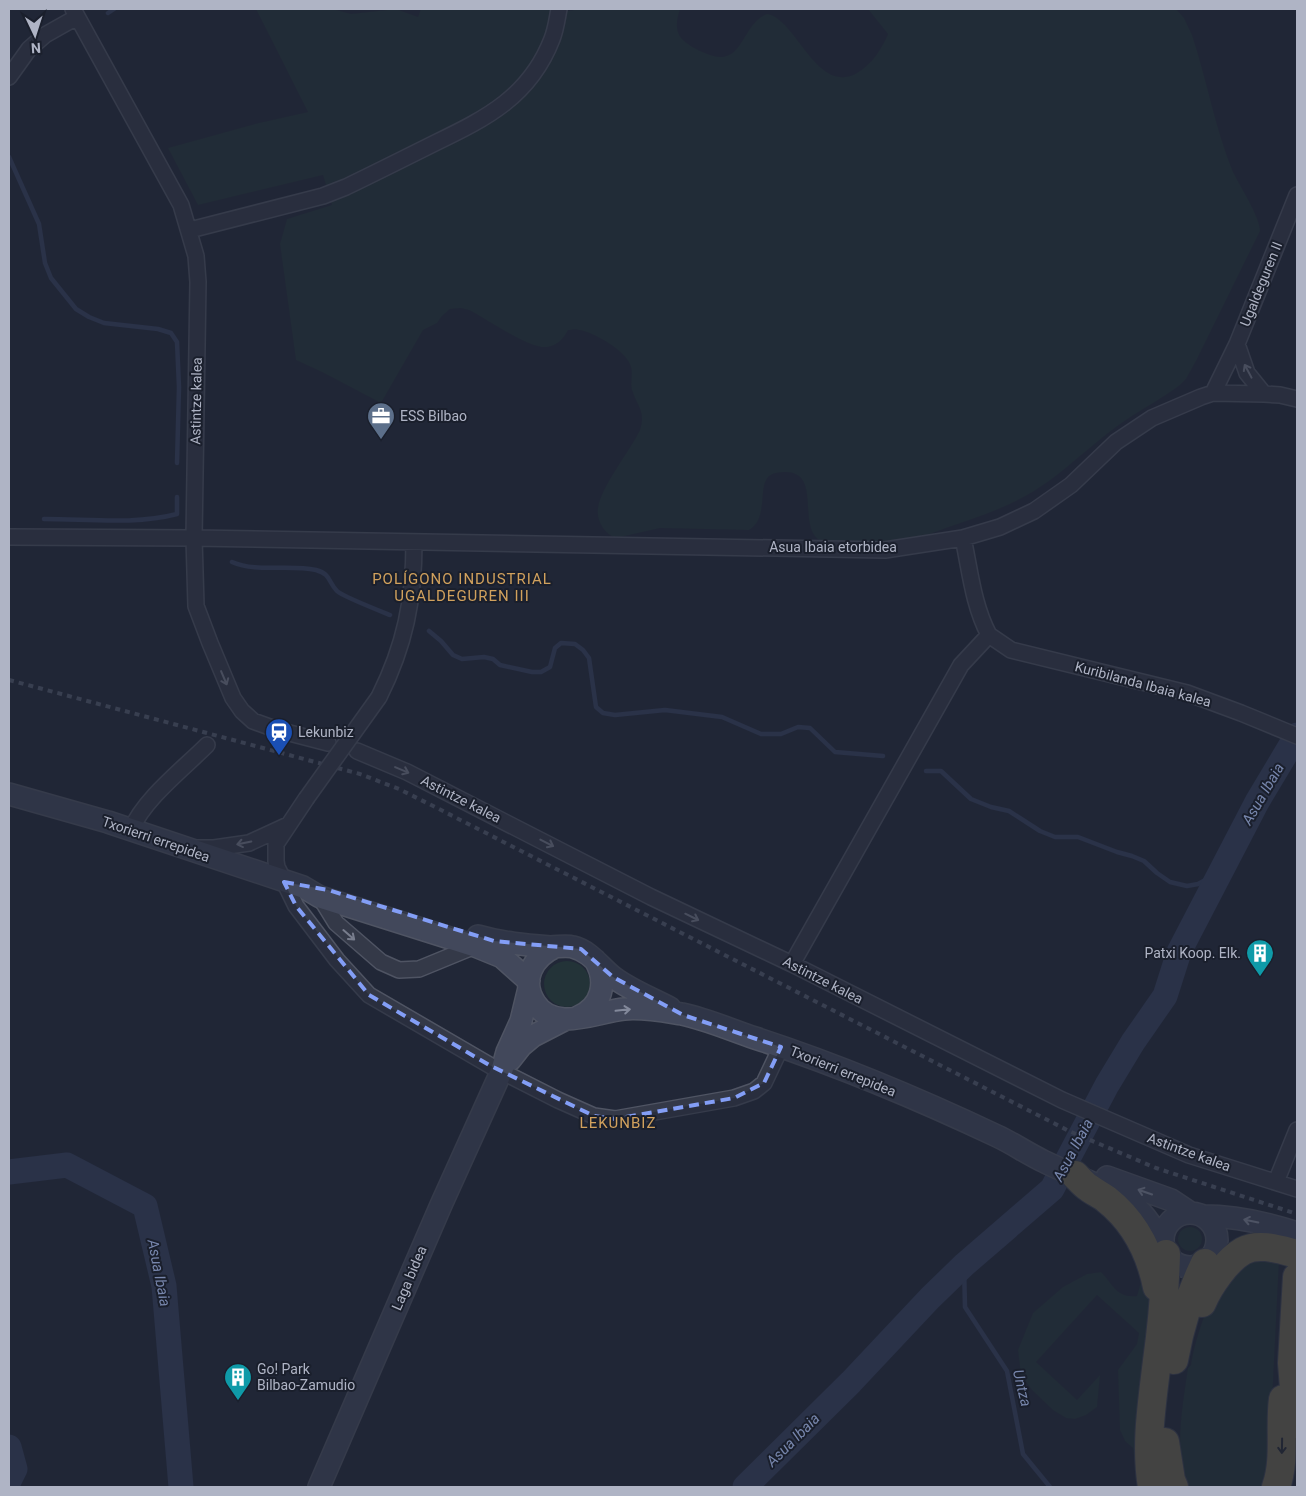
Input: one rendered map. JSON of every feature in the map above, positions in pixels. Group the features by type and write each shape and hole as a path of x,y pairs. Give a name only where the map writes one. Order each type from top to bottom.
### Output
{"highway":[{"path":"1076,1172 1124,1215 1141,1239 1154,1270 1163,1316"},
{"path":"1175,1352 1190,1331 1203,1300 1218,1274 1244,1251 1262,1247 1277,1248 1297,1254"},
{"path":"1152,1487 1149,1424 1163,1316 1165,1250"},
{"path":"1174,1487 1165,1446 1168,1401 1175,1352 1192,1288 1210,1257"},
{"path":"1297,1278 1292,1363 1297,1424"},
{"path":"1276,1487 1279,1480 1282,1453 1283,1401 1292,1363"}],"street":[{"path":"190,230 323,196 480,121 514,96 530,77 544,57 553,37 559,9"},
{"path":"9,77 29,49 75,13"},
{"name":"Astintze kalea","path":"75,13 181,206 190,230 196,256 198,282 194,538 196,606 233,698 242,711 253,721 278,730 328,743"},
{"name":"Ugaldeguren II","path":"1213,392 1237,344 1297,195"},
{"name":"Ugaldeguren II","path":"1237,344 1247,372 1264,394"},
{"name":"Asua Ibaia etorbidea","path":"9,537 194,538 885,550 963,538 1000,528 1034,512 1071,485 1116,442 1152,418 1213,392 1280,395 1297,399"},
{"path":"792,964 961,665 989,634 977,607 963,538"},
{"path":"414,542 412,592 407,623 390,674 379,697 276,844 276,860 336,923 381,962 399,970 419,969 474,946"},
{"name":"Kuribilanda Ibaia kalea","path":"989,634 1011,650 1187,693 1291,733"},
{"path":"131,830 148,802 207,745"},
{"name":"Astintze kalea","path":"357,751 407,772 651,897 792,964 1040,1090 1189,1155 1297,1189"},
{"name":"Txorierri errepidea","path":"9,794 131,830 502,957 529,984 532,998 538,1007 546,1014 556,1018 571,1019 624,1009 647,1009 683,1015 835,1066 1047,1157 1116,1194 1148,1219 1165,1250"},
{"path":"179,847 214,848 249,843 289,824"},
{"path":"302,889 296,906 337,960 369,995 491,1066 594,1116 615,1119 734,1098 754,1091 764,1082 781,1047"},
{"name":"Txorierri errepidea","path":"302,889 328,890 494,941 581,949 613,977 683,1015"},
{"path":"502,1070 507,1052 521,1021 532,966 546,951 556,947"},
{"path":"502,1070 521,1046 533,1036 591,1009 600,994 602,977 595,960"},
{"name":"Laga bidea","path":"319,1487 441,1204 502,1070"},
{"path":"1276,1182 1297,1130"},
{"name":"Txorierri errepidea","path":"1076,1172 1171,1200 1196,1214 1249,1221 1297,1233"},
{"path":"1210,1257 1217,1243 1214,1228 1210,1221 1196,1214 1182,1213 1170,1220 1163,1232 1165,1250 1177,1264 1184,1266 1191,1267 1210,1257 1241,1240 1272,1240 1297,1248"}],"highlighted area":[{"path":"284,882 328,890 494,941 581,949 613,977 683,1015 781,1047 764,1083 734,1098 615,1119 594,1116 491,1066 369,995 296,906"}],"shaded area":[{"path":"256,9 333,9 351,14 396,9 418,17 421,9 560,9 569,11 579,9 680,9 677,21 679,36 699,50 718,57 727,56 735,51 751,27 758,19 767,14 778,19 788,28 819,65 830,74 843,77 857,73 872,61 888,34 868,9 1176,9 1184,18 1192,35 1227,155 1233,172 1253,210 1260,231 1186,379 1174,390 1116,427 1049,481 1012,503 973,519 900,543 878,545 828,543 821,541 813,534 806,487 801,478 791,473 776,473 769,476 765,482 760,516 756,524 749,530 660,528 616,538 602,526 598,517 598,508 604,489 640,430 642,418 632,390 632,370 629,361 617,349 601,339 585,332 568,330 562,339 554,345 547,347 539,346 519,339 469,310 461,308 450,309 437,323 423,330 381,403 296,360 280,244 287,219 332,205 323,175 198,205 168,148 259,123 308,112"},
{"path":"562,961 572,961 584,967 589,975 589,993 584,1001 576,1006 562,1007 554,1004 547,997 544,989 544,979 547,971 554,964"},
{"path":"1190,1227 1198,1231 1202,1239 1198,1247 1190,1251 1182,1247 1178,1239 1182,1231"},
{"path":"1150,1251 1157,1262 1147,1487 1138,1487 1133,1448 1125,1441 1120,1430 1118,1370 1137,1344 1139,1333 1097,1295 1036,1362 1077,1400 1100,1375 1097,1407 1086,1415 1075,1419 1066,1418 1053,1410 1032,1390 1021,1375 1018,1350 1033,1313 1063,1287 1087,1274 1101,1272 1120,1293 1137,1296"},
{"path":"1254,1257 1279,1260 1270,1467 1264,1487 1188,1487 1183,1474 1181,1460 1180,1429 1188,1368 1191,1365 1204,1317 1215,1292 1221,1282 1231,1272"}],"waterway":[{"path":"108,13 114,9"},
{"path":"9,157 39,224 45,263 51,278 76,309 104,323 158,329 171,333 177,342 179,387 177,463"},
{"path":"44,519 111,521 161,517 177,514 177,497"},
{"path":"232,562 262,568 305,568 316,570 327,576 334,588 340,593 390,615"},
{"path":"429,631 453,655 462,659 484,657 493,659 500,665 532,672 541,672 550,667 555,648 561,643 575,644 589,658 596,707 603,713 615,715 665,710 722,717 761,734 781,734 798,727 810,728 835,752 883,756"},
{"name":"Asua Ibaia","path":"745,1487 851,1382 930,1298 964,1265 1052,1189 1107,1085 1133,1042 1165,996 1179,952 1257,802 1297,735"},
{"path":"926,771 941,771 971,799 991,807 1009,811 1040,831 1055,837 1078,837 1144,861 1170,882 1187,886 1198,884 1222,871"},
{"name":"Asua Ibaia","path":"9,1172 67,1165 145,1206 164,1286 181,1487"},
{"name":"Untza","path":"964,1265 965,1307 1007,1371 1023,1454 1050,1487"},
{"name":"Asua Ibaia","path":"9,1447 15,1469 9,1481"}],"railway":[{"path":"9,680 360,774 399,789 1069,1131 1156,1168 1297,1214"}],"place":[{"name":"ESS Bilbao","path":"381,440"},
{"name":"Lekunbiz","path":"279,756"},
{"name":"Patxi Koop. Elk.","path":"1260,977"},
{"name":"Go! Park Bilbao-Zamudio","path":"238,1401"}],"district":[{"name":"POLÍGONO INDUSTRIAL UGALDEGUREN III","path":"462,588"},
{"name":"LEKUNBIZ","path":"618,1123"}]}
